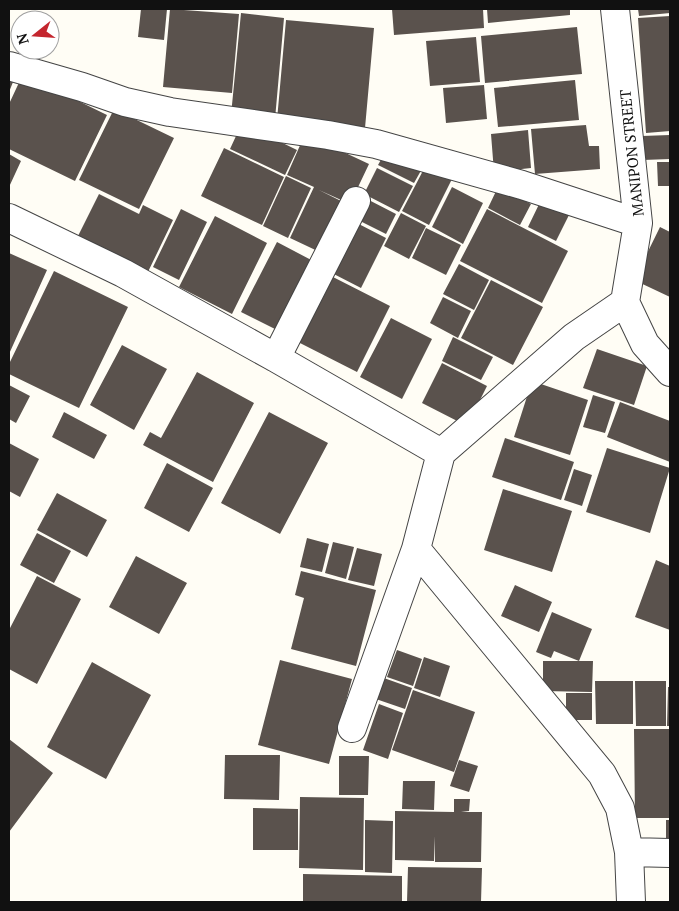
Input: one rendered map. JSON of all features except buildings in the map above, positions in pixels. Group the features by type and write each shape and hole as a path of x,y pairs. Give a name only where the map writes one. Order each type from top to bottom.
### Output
{"street":[{"name":"MANIPON STREET","path":"615,9 638,223 625,302"},
{"path":"9,66 125,102 170,112 328,135 376,144 522,185 638,223"},
{"path":"276,358 356,201"},
{"path":"9,218 123,273 441,452"},
{"path":"352,728 416,549 441,452 574,337 625,302 645,344 670,372"},
{"path":"416,549 602,774 620,808 629,852 631,902"},
{"path":"629,852 670,853"}]}
